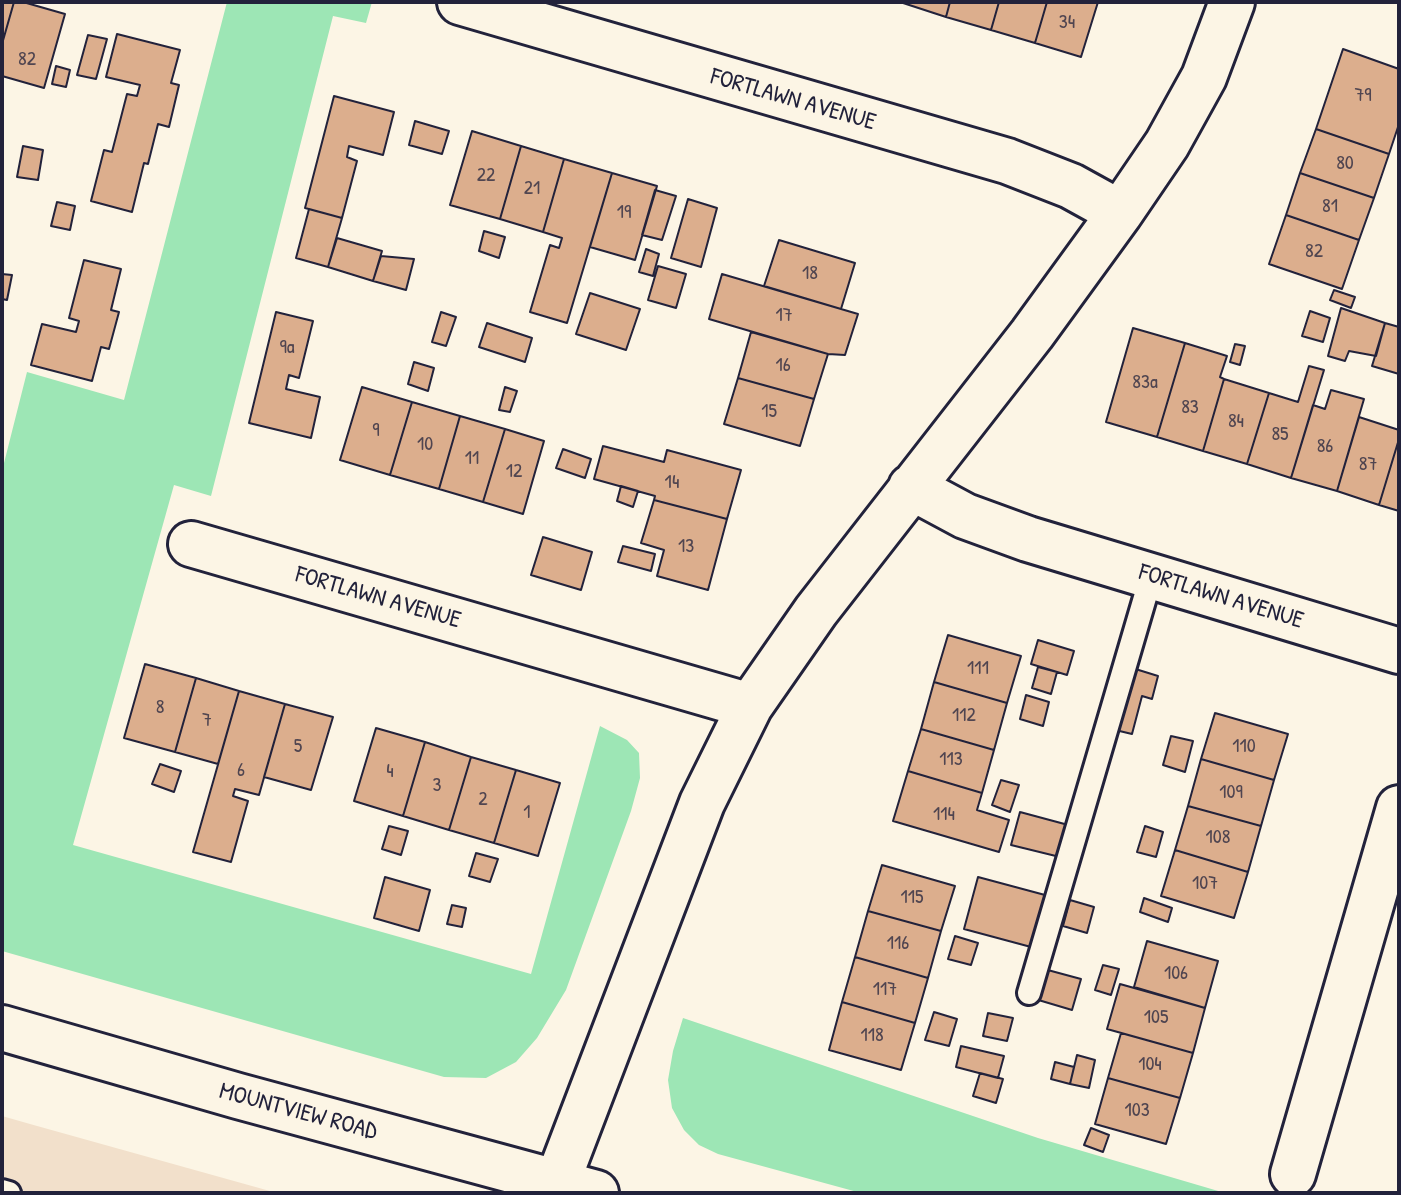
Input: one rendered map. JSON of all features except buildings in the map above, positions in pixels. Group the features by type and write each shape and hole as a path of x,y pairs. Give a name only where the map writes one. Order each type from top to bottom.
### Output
{"street":[{"name":"FORTLAWN AVENUE","path":"460,2 1007,161 1071,186 1120,213"},
{"path":"569,1189 702,803 750,706 816,611 1032,334 1120,213 1167,144 1204,77 1232,2"},
{"name":"FORTLAWN AVENUE","path":"911,487 965,516 1151,577 1399,651"},
{"name":"FORTLAWN AVENUE","path":"191,544 750,706"},
{"path":"1293,1174 1399,808"},
{"name":"MOUNTVIEW ROAD","path":"2,1028 569,1189"}],"lane":[{"path":"1029,993 1151,577"},
{"path":"2,1191 9,1193"}],"shaded area":[{"path":"2,1116 30,1124 277,1193 2,1193"}],"green space":[{"path":"227,2 372,2 366,23 333,16 211,496 174,485 73,845 531,974 600,726 627,740 639,753 640,778 566,990 537,1038 516,1062 486,1078 444,1077 2,951 2,471 27,372 124,400"},
{"path":"683,1018 1038,1138 1225,1193 861,1193 718,1154 699,1145 684,1130 672,1108 668,1080"}]}
